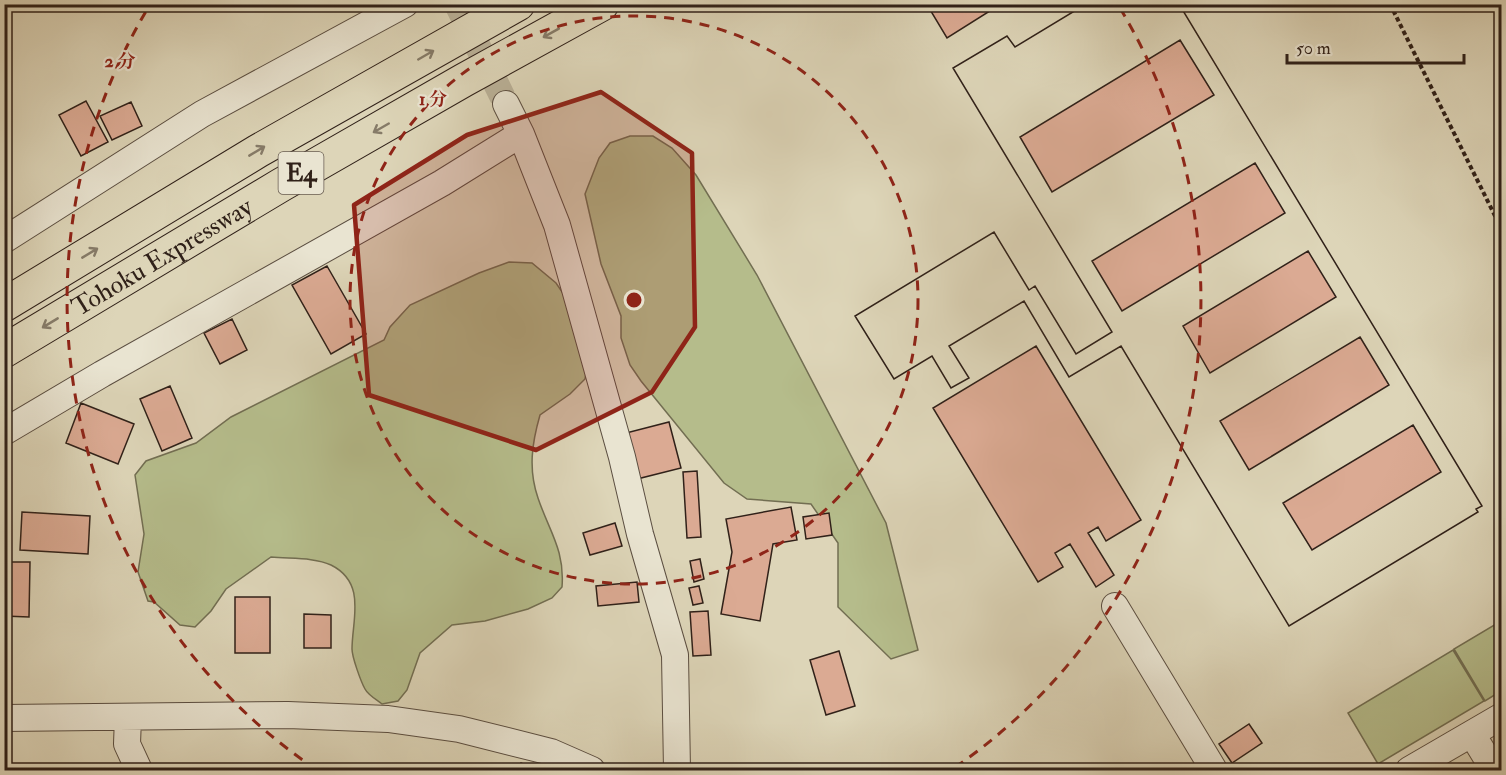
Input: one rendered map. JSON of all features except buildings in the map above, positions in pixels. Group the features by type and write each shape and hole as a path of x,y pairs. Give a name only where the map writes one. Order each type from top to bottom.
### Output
{"highway":[{"name":"Tohoku Expressway","path":"4,305 258,150 518,4"},
{"name":"Tohoku Expressway","path":"4,351 281,185 602,4"}],"street":[{"path":"4,240 202,114 405,4"},
{"path":"506,104 521,134 558,225 622,458 640,534 675,655 677,771"},
{"path":"4,432 102,374 442,183 521,134"},
{"path":"1115,606 1214,771"},
{"path":"4,718 288,715 388,718 459,729 551,752 592,771"},
{"path":"1409,771 1502,716"},
{"path":"129,717 127,744 139,771"},
{"path":"1472,734 1494,771"}],"path":[{"path":"1390,4 1502,230"}],"highlighted area":[{"path":"601,92 692,153 695,327 652,392 536,450 369,395 354,205 467,135"}],"green space":[{"path":"630,136 653,136 672,148 696,175 757,275 886,523 918,650 891,659 838,607 838,543 811,504 747,499 724,483 630,365 621,338 621,316 601,264 585,194 599,158 610,143"},
{"path":"509,262 532,263 556,283 571,305 587,367 585,379 570,394 540,415 533,446 532,466 535,487 561,562 562,587 552,598 528,609 485,621 452,625 420,653 407,690 398,701 382,704 365,689 359,675 352,649 355,614 353,592 342,573 331,565 310,559 271,557 226,589 211,611 195,627 180,625 154,602 148,601 138,572 144,534 135,475 146,461 196,443 231,417 384,340 390,327 410,305 479,273"},
{"path":"1501,621 1501,691 1485,701 1454,649"},
{"path":"1453,650 1484,701 1378,764 1348,713"}],"tunnel":[{"path":"457,4 506,104"}]}
